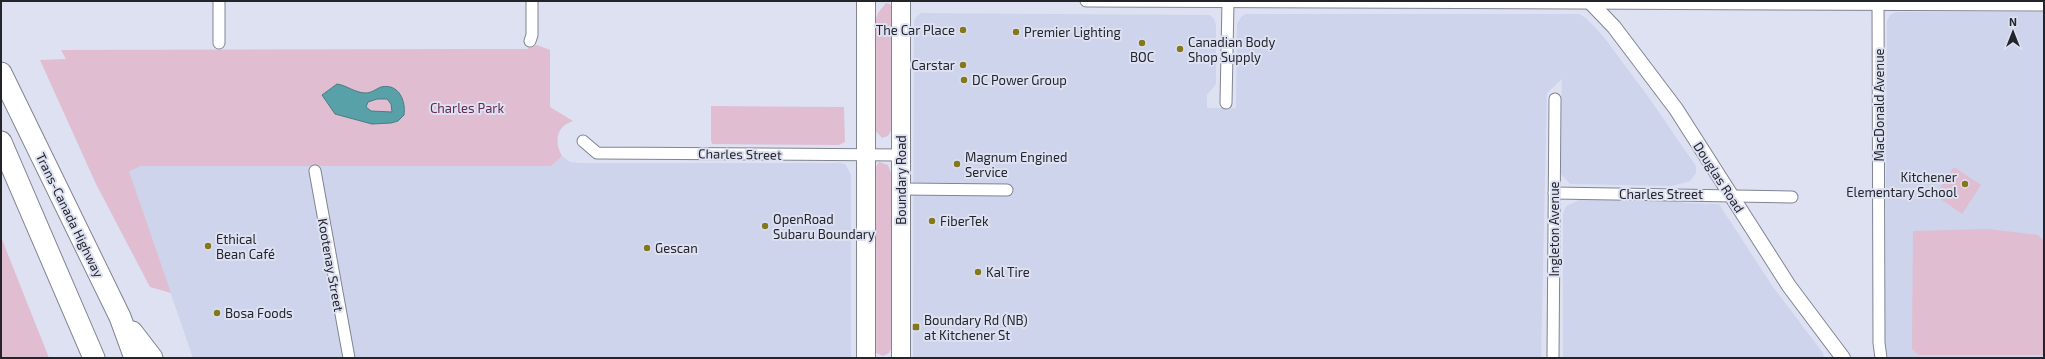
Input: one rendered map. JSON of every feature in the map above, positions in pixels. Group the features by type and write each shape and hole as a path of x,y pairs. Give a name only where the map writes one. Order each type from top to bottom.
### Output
{"highway":[{"name":"Trans-Canada Highway","path":"1,73 120,317 135,358"},
{"path":"1,142 94,358"},
{"path":"120,317 152,358"}],"main road":[{"path":"866,1 866,358"},
{"name":"Boundary Road","path":"901,358 902,1"}],"street":[{"path":"218,1 219,43"},
{"path":"530,41 532,35 532,1"},
{"path":"1086,1 1878,3 2044,5"},
{"path":"1226,103 1228,2"},
{"name":"Douglas Road","path":"1590,2 1614,27 1676,109 1789,286 1843,358"},
{"name":"MacDonald Avenue","path":"1878,3 1880,355"},
{"name":"Ingleton Avenue","path":"1553,358 1555,100"},
{"name":"Charles Street","path":"583,142 597,153 866,156 901,155"},
{"name":"Kootenay Street","path":"315,171 349,358"},
{"path":"901,188 1007,190"},
{"name":"Charles Street","path":"1554,193 1792,197"}],"shaded area":[{"name":"Kitchener Elementary School","path":"1896,12 2044,12 2044,358 1888,358 1885,346 1887,21 1890,15"},
{"path":"921,13 1210,15 1214,19 1216,25 1216,84 1207,95 1207,108 1236,108 1237,24 1241,17 1245,14 1579,14 1586,18 1603,36 1647,95 1696,166 1696,173 1690,181 1672,186 1570,184 1559,172 1562,79 1547,93 1541,358 913,358 914,22 916,17"},
{"path":"337,84 358,92 366,93 387,86 397,90 400,94 404,104 404,115 398,121 391,123 372,124 335,114 322,95","holes":["377,99 387,99 391,104 392,112 371,111 366,107 368,102"]},
{"path":"562,156 570,162 580,163 842,163 846,165 851,175 851,358 193,358 127,166 551,166"},
{"path":"1584,198 1669,199 1685,203 1719,204 1773,287 1823,353 1824,358 1563,358 1563,214 1566,206"}],"green space":[{"path":"886,3 893,5 893,126 888,136 882,138 876,131 874,120 873,28 878,13"},
{"name":"Charles Park","path":"537,45 550,50 550,107 573,121 567,123 558,135 557,140 559,151 562,156 551,166 141,166 129,171 171,293 150,287 96,184 40,60 66,59 61,50 527,49"},
{"path":"711,106 844,107 845,142 839,145 712,144"},
{"path":"879,162 888,165 893,179 892,347 889,353 883,356 874,352 874,170"},
{"path":"1954,167 1981,185 1962,214 1935,195"},
{"path":"1988,229 2038,235 2044,241 2044,355 1918,355 1912,349 1913,231"},
{"path":"1,237 49,358 1,358"}],"place":[{"name":"The Car Place","path":"963,30"},
{"name":"Premier Lighting","path":"1016,32"},
{"name":"BOC","path":"1142,43"},
{"name":"Canadian Body Shop Supply","path":"1180,49"},
{"name":"Carstar","path":"963,65"},
{"name":"DC Power Group","path":"964,80"},
{"name":"Magnum Engined Service","path":"957,164"},
{"name":"Kitchener Elementary School","path":"1965,184"},
{"name":"FiberTek","path":"932,221"},
{"name":"OpenRoad Subaru Boundary","path":"765,226"},
{"name":"Ethical Bean Café","path":"208,246"},
{"name":"Gescan","path":"647,248"},
{"name":"Kal Tire","path":"978,272"},
{"name":"Bosa Foods","path":"217,313"},
{"name":"Boundary Rd (NB) at Kitchener St","path":"916,327"}]}
